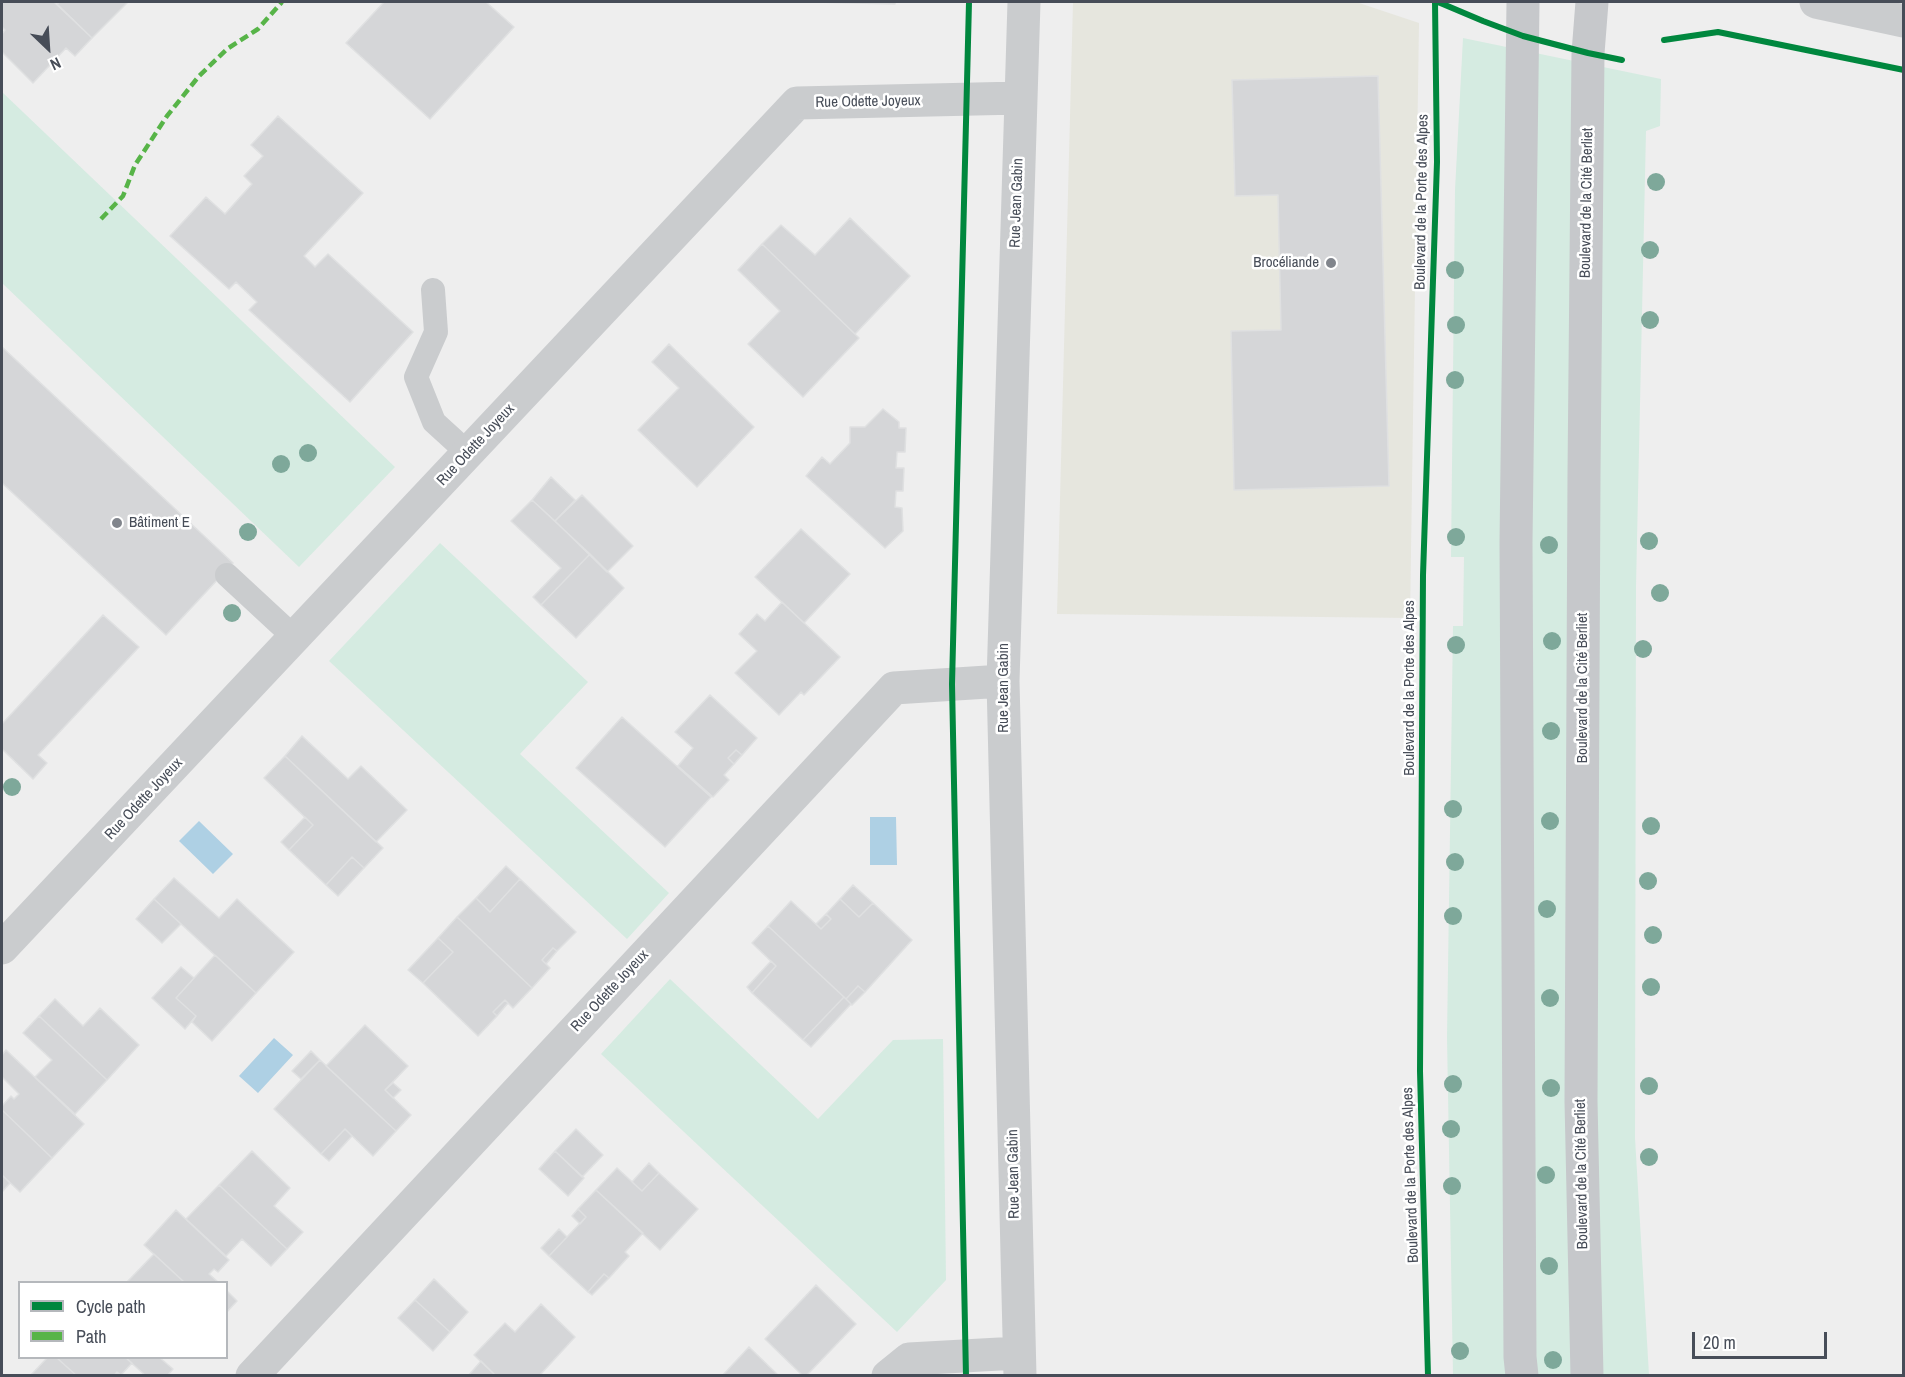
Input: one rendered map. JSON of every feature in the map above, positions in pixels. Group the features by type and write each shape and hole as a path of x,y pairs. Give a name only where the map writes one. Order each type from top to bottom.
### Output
{"main road":[{"path":"1522,1376 1516,542 1523,2"},
{"name":"Boulevard de la Cité Berliet","path":"1587,1376 1581,1077 1588,54 1592,2"}],"street":[{"name":"Rue Jean Gabin","path":"1019,1364 1003,681 1024,2"},
{"path":"1816,2 1904,21"},
{"name":"Rue Odette Joyeux","path":"2,948 797,103 1020,98"},
{"name":"Rue Odette Joyeux","path":"252,1376 894,688 1003,681"},
{"path":"888,1376 909,1359 1019,1364"}],"lane":[{"path":"433,290 436,332 416,376 435,422 468,453"},
{"path":"227,575 295,638"}],"shaded area":[{"path":"1073,2 1356,2 1419,23 1410,618 1057,614"}],"green space":[{"path":"1463,38 1661,79 1660,126 1646,131 1636,586 1635,1138 1649,1375 1453,1375 1447,1037 1453,626 1463,626 1464,557 1451,557 1455,190"},
{"path":"2,92 395,467 299,567 2,283"},
{"path":"440,543 588,682 520,754 669,893 627,939 329,661"},
{"path":"670,979 818,1119 893,1040 943,1039 946,1280 897,1332 601,1054"}],"water":[{"path":"870,817 896,817 897,865 870,865"},
{"path":"199,821 233,854 213,874 179,841"},
{"path":"274,1038 293,1055 258,1093 239,1076"}],"building":[{"path":"2,2 54,2 92,38 75,56 66,48 33,83 2,52 2,34 5,30 2,27"},
{"path":"60,2 128,2 92,38 57,4"},
{"path":"384,2 486,2 514,27 430,119 346,43"},
{"path":"813,2 895,2 895,4"},
{"name":"Brocéliande","path":"1378,76 1389,486 1234,490 1231,331 1281,330 1278,195 1235,196 1232,80"},
{"path":"278,116 363,193 304,256 315,267 328,254 413,332 350,402 249,310 257,302 236,282 229,289 170,236 206,197 225,214 252,184 244,176 263,156 251,145"},
{"path":"850,218 910,276 855,334 762,244 781,225 815,255"},
{"path":"762,244 859,338 803,397 748,344 780,311 738,270"},
{"path":"669,344 754,427 697,487 638,430 679,388 652,362"},
{"name":"Bâtiment E","path":"2,347 233,563 166,635 2,483"},
{"path":"883,409 899,422 899,428 906,428 905,452 897,452 896,468 904,468 903,491 896,491 895,507 902,508 903,531 885,548 806,476 822,457 830,464 850,443 850,427 865,427"},
{"path":"551,477 575,500 555,521 532,500"},
{"path":"582,495 633,546 607,572 555,521"},
{"path":"532,500 590,554 541,605 533,597 561,568 511,521"},
{"path":"801,529 850,574 804,623 755,577"},
{"path":"590,554 624,588 576,638 541,605"},
{"path":"782,602 840,657 804,695 801,692 779,715 735,673 757,651 739,634 757,614 765,621"},
{"path":"103,615 139,647 38,755 47,763 33,779 2,749 2,724"},
{"path":"710,695 757,738 742,755 736,750 728,758 734,764 724,775 729,780 713,797 678,766 693,748 675,732"},
{"path":"622,717 711,797 665,847 576,768"},
{"path":"302,736 348,779 361,766 407,810 376,842 285,756"},
{"path":"736,750 742,755 734,764 728,758"},
{"path":"285,756 383,848 364,868 352,857 326,885 289,850 313,825 264,778"},
{"path":"305,817 313,825 289,850 281,842"},
{"path":"352,857 364,868 338,896 326,885"},
{"path":"506,866 520,879 490,912 476,898"},
{"path":"174,878 219,918 237,899 294,952 256,993 154,899"},
{"path":"520,879 576,932 557,951 553,948 542,960 550,968 532,988 457,917 476,898 490,912"},
{"path":"853,885 873,903 859,917 840,899"},
{"path":"154,899 181,924 162,943 136,919"},
{"path":"840,899 859,917 873,903 912,940 865,992 858,986 846,999 768,926 791,901 821,929 831,919 826,914"},
{"path":"826,914 831,919 821,929 816,924"},
{"path":"457,917 532,988 513,1008 505,1000 493,1012 497,1016 478,1036 423,983 453,952 438,938"},
{"path":"768,926 844,997 803,1040 752,993 776,966 752,943"},
{"path":"438,938 453,952 423,983 408,970"},
{"path":"553,948 557,951 546,964 542,960"},
{"path":"215,955 256,993 212,1041 192,1022 196,1016 176,998"},
{"path":"771,961 776,966 752,993 747,987"},
{"path":"181,967 194,978 176,998 196,1016 185,1029 152,998"},
{"path":"858,986 865,992 852,1005 846,999"},
{"path":"844,997 851,1004 811,1047 803,1040"},
{"path":"55,999 83,1026 100,1008 139,1045 107,1080 39,1016"},
{"path":"505,1000 508,1003 497,1016 493,1012"},
{"path":"39,1016 107,1080 75,1114 35,1077 52,1060 23,1033"},
{"path":"365,1025 408,1066 385,1090 411,1115 396,1131 326,1066"},
{"path":"6,1050 84,1124 52,1158 2,1110 2,1106 11,1096 14,1099 19,1094 2,1077 2,1055"},
{"path":"311,1051 320,1060 301,1079 292,1071"},
{"path":"320,1060 396,1131 373,1156 345,1129 321,1154 274,1109"},
{"path":"393,1083 401,1090 393,1098 385,1090"},
{"path":"2,1110 52,1158 20,1192 2,1175"},
{"path":"345,1129 352,1136 329,1161 321,1154"},
{"path":"576,1129 603,1155 582,1177 555,1151"},
{"path":"252,1151 290,1188 274,1206 303,1232 287,1249 219,1185"},
{"path":"555,1151 584,1178 568,1196 539,1169"},
{"path":"649,1163 659,1173 642,1191 632,1182"},
{"path":"617,1168 642,1191 659,1173 698,1209 660,1250 596,1190"},
{"path":"2,1175 10,1183 2,1192"},
{"path":"219,1185 287,1249 271,1266 242,1239 226,1256 186,1219"},
{"path":"596,1190 643,1233 625,1252 629,1256 609,1278 604,1274 588,1292 549,1256 586,1217 578,1209"},
{"path":"578,1209 586,1217 580,1224 572,1216"},
{"path":"176,1210 229,1260 218,1272 214,1269 209,1274 217,1281 183,1281 144,1245"},
{"path":"559,1229 567,1237 549,1256 541,1248"},
{"path":"154,1254 183,1281 128,1281"},
{"path":"604,1274 609,1278 592,1295 588,1292"},
{"path":"434,1279 468,1312 450,1332 415,1300"},
{"path":"816,1285 856,1324 806,1376 803,1376 765,1339"},
{"path":"228,1292 237,1301 228,1311"},
{"path":"415,1300 450,1332 433,1351 398,1318"},
{"path":"541,1304 575,1337 539,1376 496,1376 474,1355 505,1323 515,1332"},
{"path":"749,1347 779,1376 722,1376"},
{"path":"46,1359 58,1359 77,1376 30,1376"},
{"path":"58,1359 127,1359 132,1363 121,1375 117,1372 114,1376 77,1376"},
{"path":"127,1359 161,1359 173,1369 167,1376 146,1376"},
{"path":"481,1361 496,1376 468,1376"}],"marked path":[{"path":"101,219 123,196 135,165 167,116 199,76 227,49 258,29 282,2"}],"cycle path":[{"path":"966,1376 952,684 969,2"},
{"name":"Boulevard de la Porte des Alpes","path":"1428,1376 1420,1071 1423,575 1437,162 1435,2"},
{"path":"1438,2 1523,36 1622,60"},
{"path":"1664,40 1718,32 1904,70"}],"place":[{"name":"Brocéliande","path":"1331,263"},
{"name":"Bâtiment E","path":"117,523"}]}
